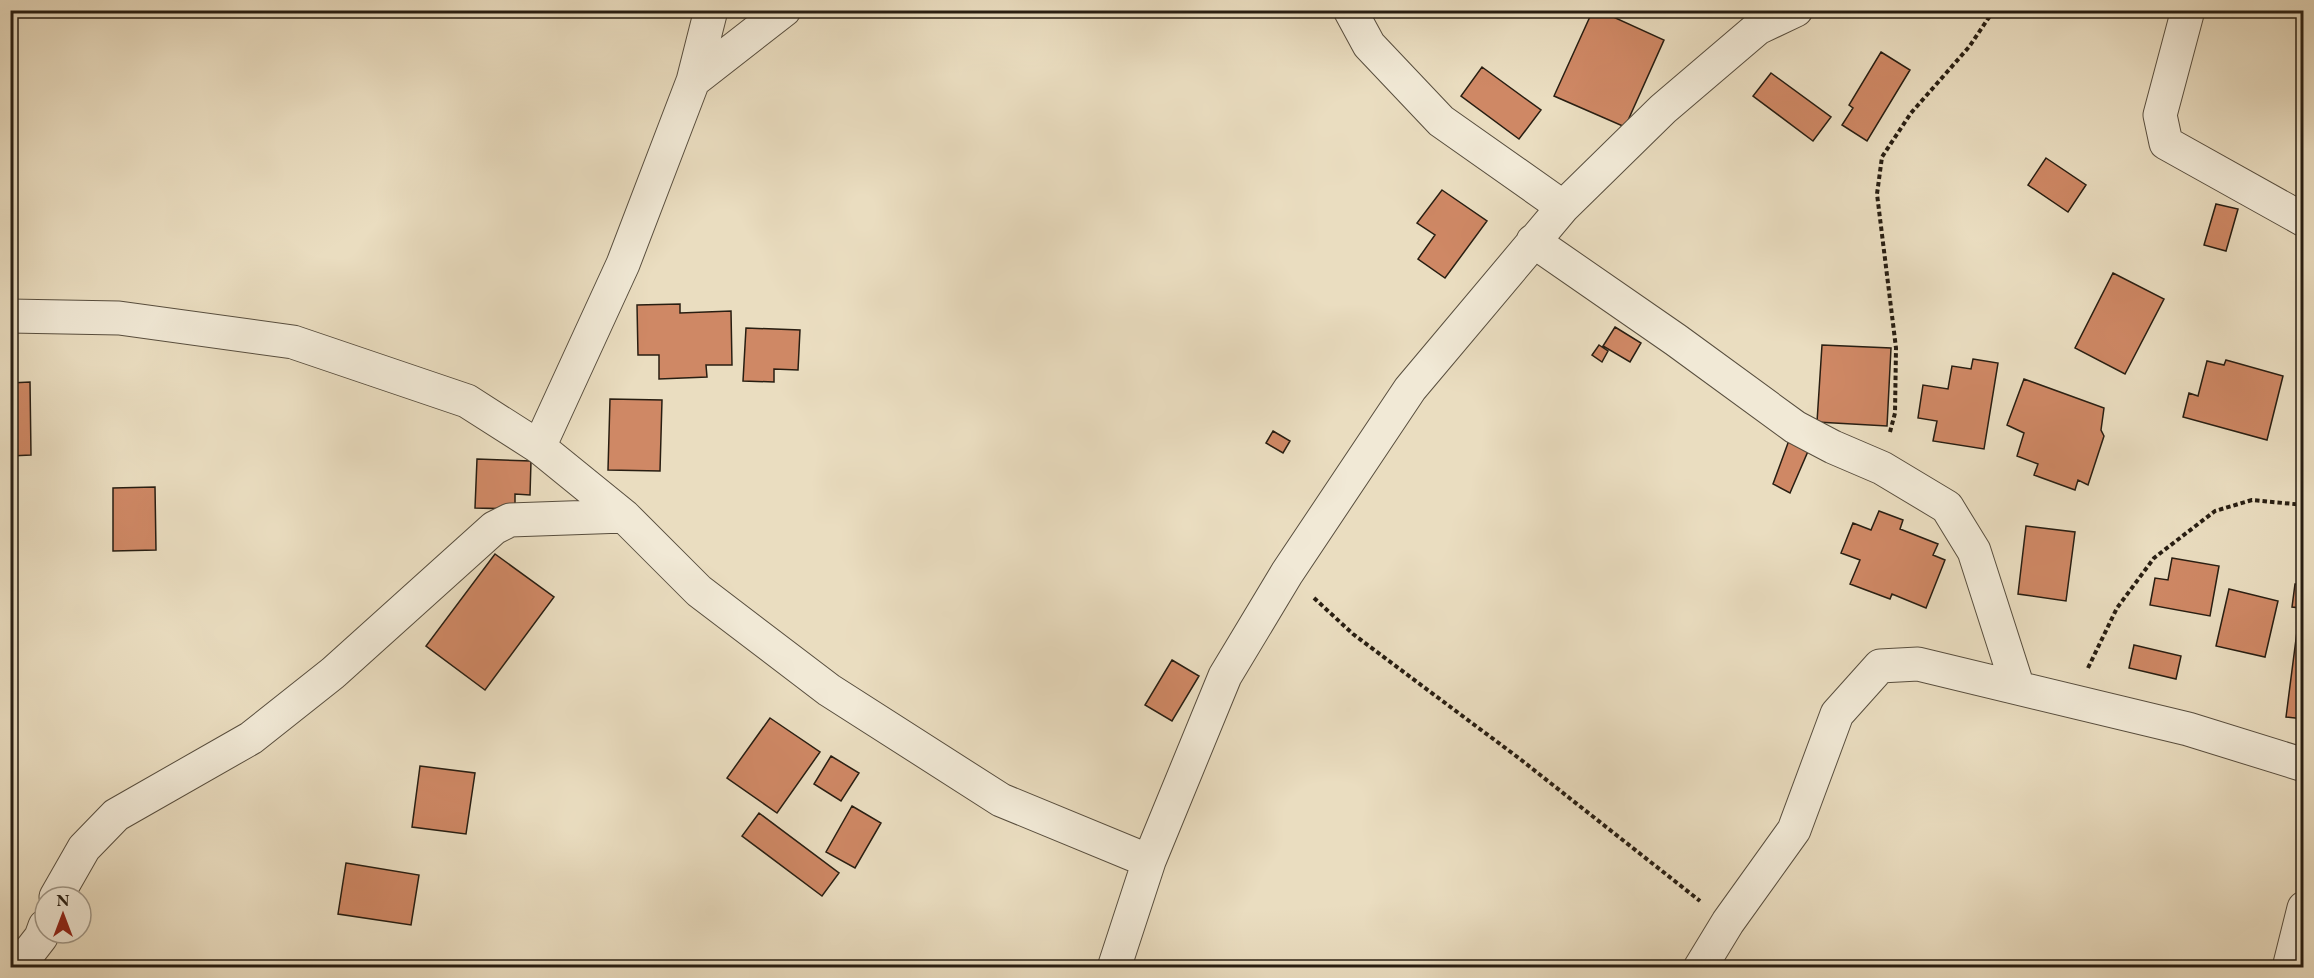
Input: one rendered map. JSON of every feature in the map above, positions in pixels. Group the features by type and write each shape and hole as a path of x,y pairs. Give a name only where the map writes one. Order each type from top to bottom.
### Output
{"street":[{"path":"540,447 623,264 693,81 711,10"},
{"path":"693,81 784,10"},
{"path":"1350,10 1369,45 1441,121 1563,207"},
{"path":"1114,968 1149,861 1225,676 1287,573 1410,389 1563,207 1750,19 1796,10"},
{"path":"2188,10 2160,115 2166,143 2304,220"},
{"path":"1533,241 1676,340 1795,427 1833,447 1882,468 1947,507 1974,551 2018,688"},
{"path":"10,316 119,318 293,342 466,401 540,447 624,516 699,591 829,690 1001,800 1149,861"},
{"path":"63,885 84,848 116,815 251,738 333,673 494,528 510,520 624,516"},
{"path":"1700,968 1728,922 1794,830 1837,714 1880,666 1918,664 2188,729 2304,765"},
{"path":"2289,968 2302,919"},
{"path":"17,968 35,945"}],"path":[{"path":"1882,468 1894,413 1896,348 1877,194 1882,157 1911,113 1969,47 1994,10"},
{"path":"2072,701 2116,608 2154,558 2216,511 2252,500 2304,505"},
{"path":"1287,573 1353,634 1520,759 1728,922"}],"building":[{"path":"1593,10 1598,10 1664,40 1625,127 1554,96"},
{"path":"1881,52 1910,70 1867,141 1842,125 1853,108 1849,105"},
{"path":"1482,67 1541,110 1519,139 1461,96"},
{"path":"1771,73 1831,117 1813,141 1753,96"},
{"path":"2046,158 2086,185 2068,212 2028,185"},
{"path":"1442,190 1487,221 1445,278 1418,259 1435,235 1417,223"},
{"path":"2216,204 2238,209 2226,251 2204,245"},
{"path":"2113,273 2164,299 2125,374 2075,348"},
{"path":"680,304 680,313 731,311 732,365 706,365 707,377 659,379 659,355 638,355 637,305"},
{"path":"1615,327 1641,343 1630,362 1603,346"},
{"path":"746,328 800,330 798,370 774,369 774,382 743,381"},
{"path":"1599,345 1608,351 1602,362 1592,355"},
{"path":"1822,345 1891,348 1887,426 1817,422"},
{"path":"1973,359 1998,363 1984,449 1933,441 1937,421 1918,418 1923,385 1948,389 1952,366 1971,369"},
{"path":"2226,360 2283,376 2267,440 2183,417 2189,393 2198,396 2207,361 2224,365"},
{"path":"2024,379 2104,408 2101,430 2104,436 2088,485 2078,480 2075,490 2034,475 2038,464 2017,456 2024,433 2007,425"},
{"path":"30,382 31,455 10,456 10,383"},
{"path":"610,399 662,400 660,471 608,470"},
{"path":"1273,431 1290,441 1283,453 1266,443"},
{"path":"1792,432 1812,442 1790,493 1773,484"},
{"path":"477,459 531,461 530,495 515,494 515,509 475,508"},
{"path":"10,469 17,469 12,530 10,530"},
{"path":"155,487 156,550 113,551 113,488"},
{"path":"1879,511 1903,520 1900,529 1938,544 1933,555 1945,560 1926,608 1892,594 1890,599 1850,584 1860,560 1841,553 1853,523 1871,530"},
{"path":"2026,526 2075,532 2066,601 2018,594"},
{"path":"495,554 554,597 485,690 426,646"},
{"path":"2172,558 2219,566 2210,616 2150,605 2155,578 2168,580"},
{"path":"2295,584 2304,585 2304,719 2286,717 2300,608 2292,607"},
{"path":"2229,589 2278,601 2265,657 2216,646"},
{"path":"2134,645 2181,656 2176,679 2129,668"},
{"path":"1172,660 1199,676 1172,721 1145,705"},
{"path":"770,718 820,752 777,813 727,778"},
{"path":"831,756 859,773 841,801 814,784"},
{"path":"420,766 475,773 466,834 412,827"},
{"path":"852,806 881,823 855,868 826,852"},
{"path":"759,813 839,873 822,896 742,836"},
{"path":"346,863 419,875 411,925 338,914"}]}
